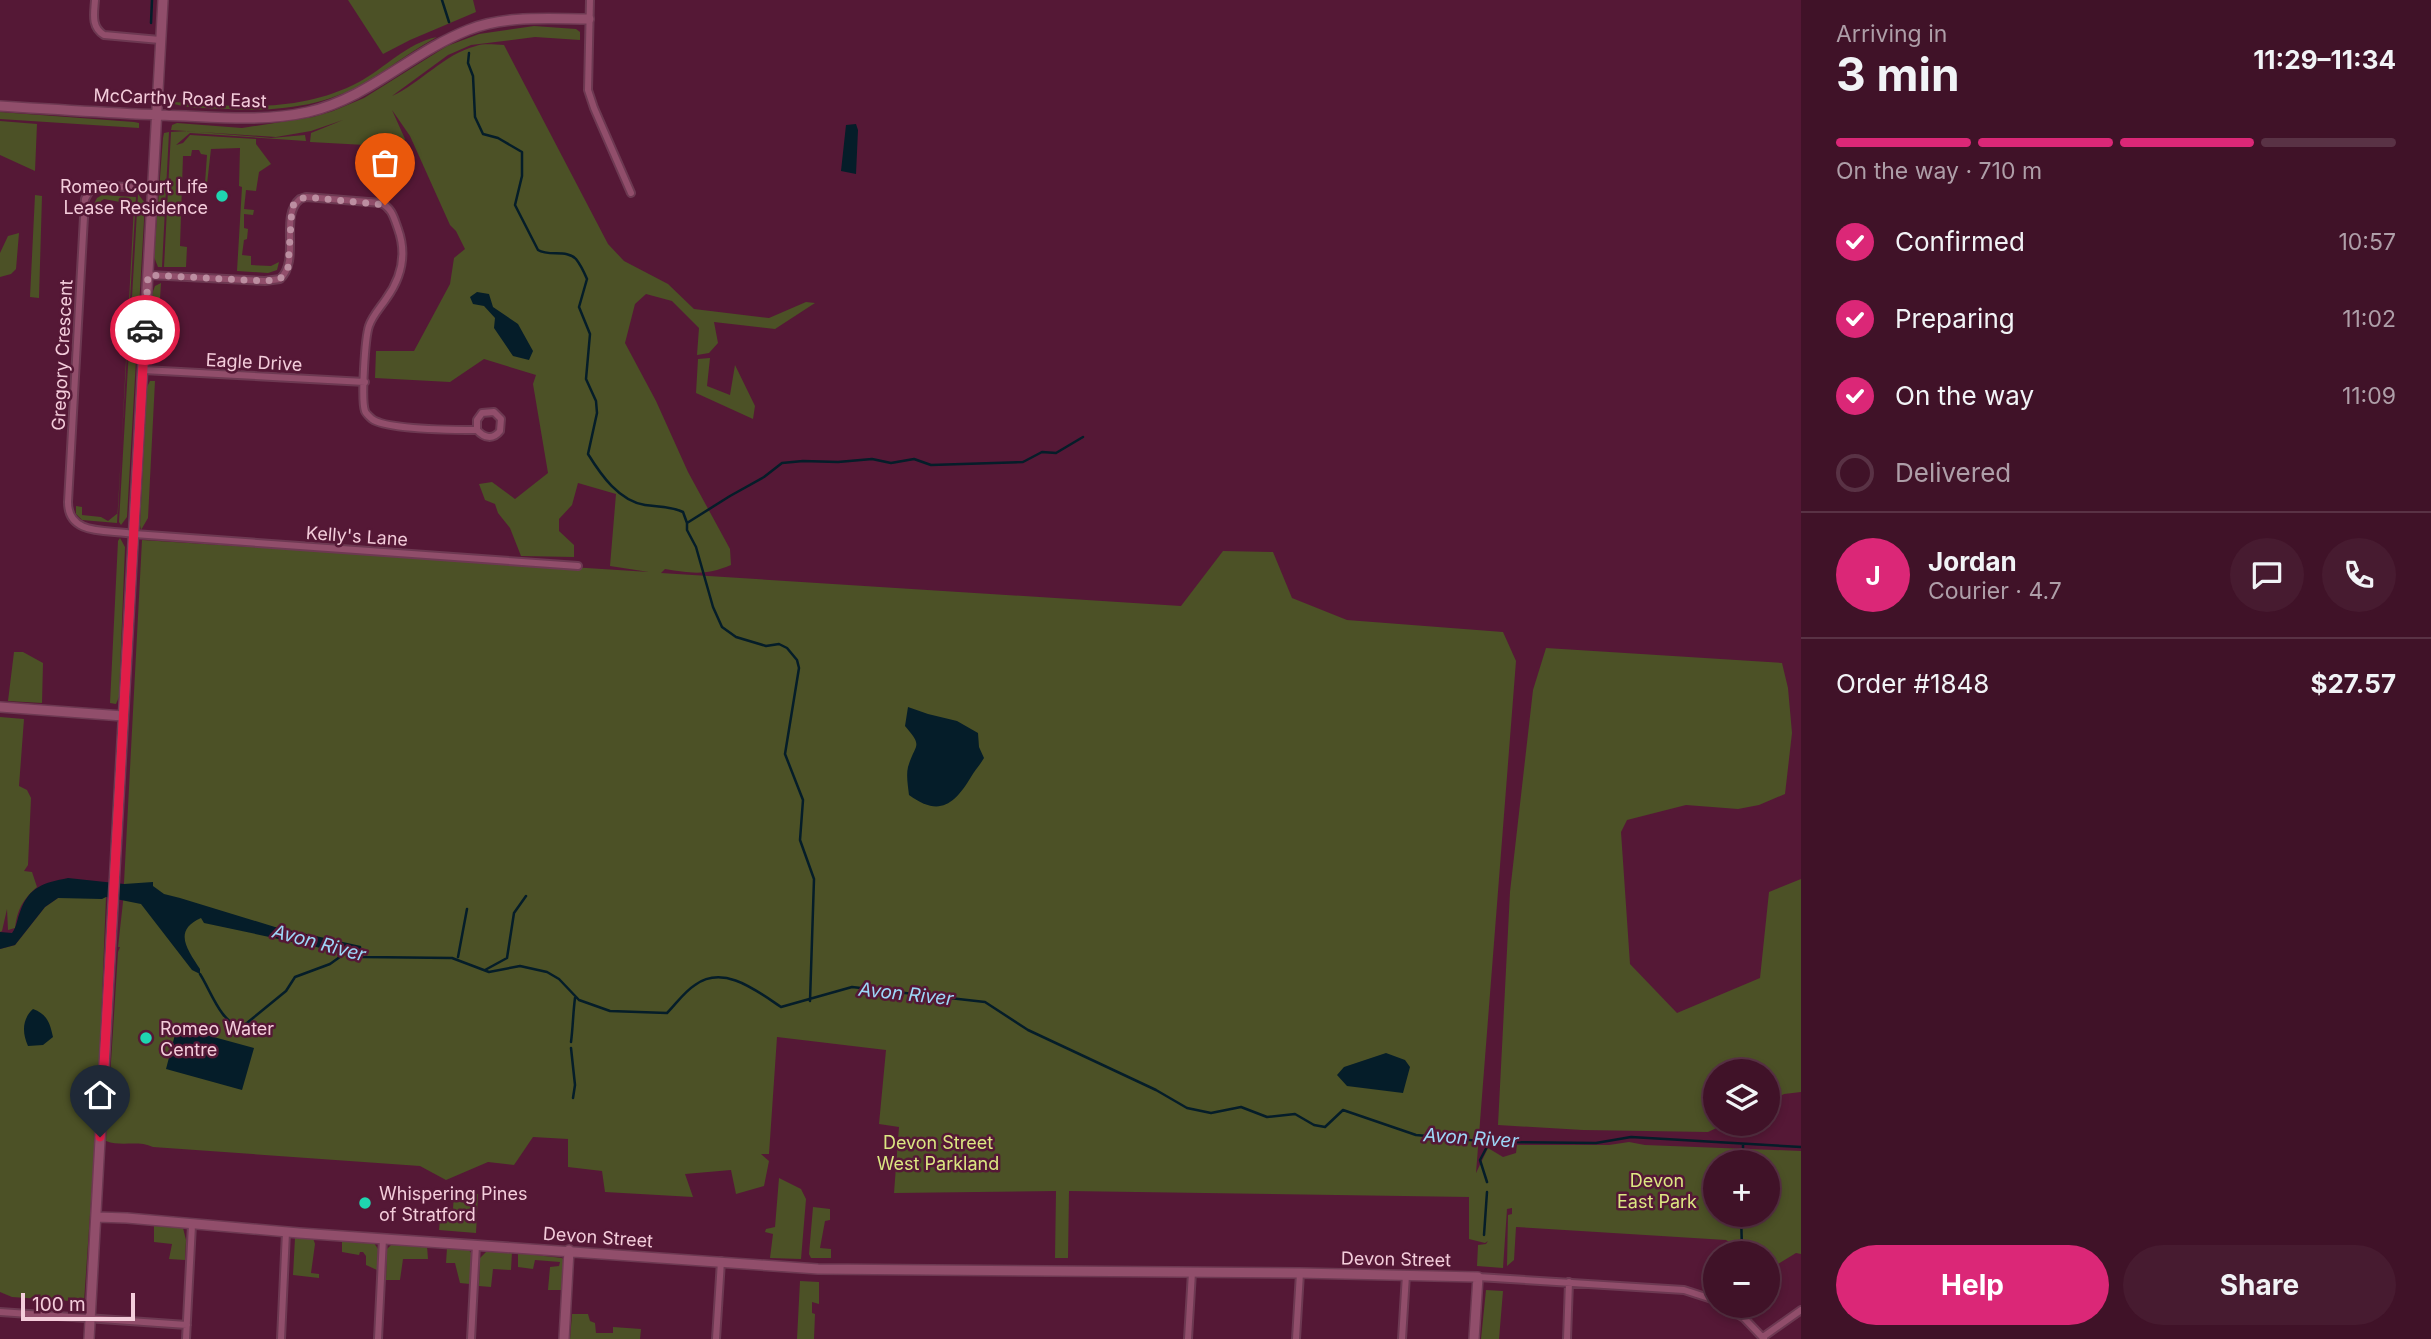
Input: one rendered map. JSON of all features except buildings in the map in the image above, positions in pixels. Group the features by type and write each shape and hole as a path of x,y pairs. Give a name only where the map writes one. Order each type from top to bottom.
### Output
{"street":[{"path":"95,0 97,31 104,35 160,40"},
{"path":"89,1339 163,0"},
{"path":"590,0 588,90 631,193"},
{"name":"McCarthy Road East","path":"0,106 264,118 309,112 357,95 418,55 470,29 509,21 589,19"},
{"name":"Gregory Crescent","path":"134,534 81,528 68,512 85,199 89,191 98,186 154,189"},
{"path":"148,275 265,281 280,279 288,268 292,207 297,200 306,197 381,203 391,210 402,241 403,261 390,293 373,315 368,328 365,411 378,422 390,425 478,430 485,437 494,437 501,430 501,419 494,412 482,413 477,420 478,430"},
{"name":"Eagle Drive","path":"143,370 365,382"},
{"name":"Kelly's Lane","path":"134,534 578,566"},
{"path":"0,707 123,716"},
{"name":"Devon Street","path":"96,1217 818,1269 1074,1270 1478,1277 1684,1290 1703,1296"},
{"path":"186,1339 192,1224"},
{"path":"281,1339 286,1232"},
{"path":"378,1339 383,1238"},
{"path":"471,1339 476,1244"},
{"path":"564,1339 569,1250"},
{"path":"716,1339 721,1261"},
{"path":"1188,1339 1192,1272"},
{"path":"1296,1339 1300,1273"},
{"path":"1402,1339 1406,1275"},
{"path":"1474,1339 1478,1277"},
{"path":"1566,1339 1569,1282"},
{"path":"1744,1318 1763,1338 1801,1310"},
{"path":"0,1312 187,1325"}],"green space":[{"path":"348,0 473,0 476,12 383,54"},
{"path":"534,26 576,29 580,32 580,40 535,37 471,45 448,55 392,96 453,55 476,46 504,45 608,244 624,261 668,284 694,309 769,318 806,302 815,303 775,329 714,322 718,343 709,353 697,355 699,328 672,301 646,294 635,304 625,343 656,401 688,472 730,549 731,565 698,573 665,569 661,573 1181,606 1223,551 1273,552 1292,598 1347,620 1503,632 1516,661 1476,1173 1488,1148 1503,1157 1516,1153 1517,1145 1609,1145 1629,1142 1645,1145 1775,1150 1703,1150 1703,1227 1780,1227 1780,1150 1801,1151 1801,1254 1796,1253 1780,1263 1780,1241 1728,1241 1516,1227 1514,1260 1507,1266 1508,1215 1512,1214 1512,1208 1507,1209 1503,1268 1477,1266 1478,1245 1486,1244 1488,1241 1485,1243 1469,1239 1469,1197 1069,1191 1068,1258 1055,1258 1056,1191 894,1193 899,1127 879,1124 886,1050 777,1037 769,1154 761,1154 769,1161 764,1186 736,1194 731,1170 685,1174 693,1197 605,1192 602,1171 568,1167 568,1139 533,1137 514,1165 488,1162 446,1180 420,1166 153,1147 106,1141 123,902 142,540 649,572 610,566 616,494 578,483 572,505 559,519 559,531 574,545 574,557 521,556 510,528 498,513 495,504 485,500 479,484 492,482 515,499 548,473 533,384 536,375 484,359 450,382 375,378 376,351 414,351 450,284 454,258 465,249 450,225 410,136 392,110 405,139 402,147 310,142 311,133 343,120 311,131 276,137 171,130 172,125 177,123 242,128 313,117 333,111 364,98 447,46 479,34"},
{"path":"437,37 373,78 321,101 285,108 247,110 174,104 268,106 314,99 359,82 406,50"},
{"path":"0,112 134,122 139,123 139,128 0,119"},
{"path":"0,121 37,124 35,171 0,155"},
{"path":"188,131 271,138 305,135 306,141 190,133 176,145 183,143 190,135 256,139 256,144 271,164 259,172 256,191 246,190 244,209 254,210 253,215 244,214 244,228 248,229 242,255 251,256 251,265 271,266 279,262 277,270 268,273 237,271 242,187 239,186 240,148 211,149 207,184 207,155 201,154 199,150 192,150 191,156 183,156 180,246 187,247 186,267 164,267 171,132"},
{"path":"169,132 162,267 158,267 154,257 163,138 164,133"},
{"path":"138,194 145,203 127,517 121,525 119,522"},
{"path":"35,195 42,196 39,298 30,297"},
{"path":"102,195 136,197 121,447 134,205 129,199 120,202 104,199 101,201 101,207 93,206"},
{"path":"19,233 16,269 11,274 0,277 0,253 8,236"},
{"path":"161,283 156,361 149,355 152,294 155,286"},
{"path":"710,358 707,386 730,395 735,365 755,406 753,419 696,393 698,359"},
{"path":"150,381 155,381 148,518 141,530 147,387"},
{"path":"76,506 82,507 82,515 101,517 108,521 118,513 117,523 82,520 76,514"},
{"path":"120,538 125,547 119,697 116,704 110,703"},
{"path":"1546,648 1782,663 1788,688 1792,733 1785,794 1759,805 1738,809 1686,805 1627,820 1621,832 1630,964 1677,1013 1760,978 1769,892 1801,879 1801,1092 1780,1096 1780,1059 1703,1059 1703,1132 1583,1130 1498,1125 1510,892 1533,690"},
{"path":"14,652 23,652 43,663 42,703 8,701"},
{"path":"0,717 24,719 19,786 27,790 31,798 28,865 24,871 32,872 37,887 22,905 15,928 8,930 7,909 0,932"},
{"path":"106,897 98,1098 84,1302 12,1297 0,1292 0,949 15,945 45,907 58,898"},
{"path":"779,1178 801,1189 806,1199 801,1259 770,1258 773,1234 765,1232 766,1229 775,1227"},
{"path":"454,1193 478,1194 476,1233 439,1230 441,1208 453,1209"},
{"path":"813,1207 830,1209 830,1220 825,1221 820,1248 831,1249 831,1258 811,1258 809,1254"},
{"path":"154,1226 183,1228 186,1240 185,1260 169,1259 172,1244 154,1242"},
{"path":"295,1238 313,1238 315,1244 311,1273 319,1274 319,1278 293,1275"},
{"path":"342,1240 374,1243 378,1249 377,1270 366,1265 363,1252 359,1255 342,1252"},
{"path":"392,1244 427,1246 428,1259 403,1259 400,1280 386,1280 387,1249"},
{"path":"447,1248 468,1249 472,1254 470,1284 460,1283 455,1263 446,1263"},
{"path":"487,1251 512,1252 511,1270 493,1269 491,1287 479,1286 480,1258"},
{"path":"518,1253 562,1258 563,1290 548,1290 550,1267 559,1266 560,1262 535,1260 533,1269 518,1267"},
{"path":"800,1281 819,1282 819,1304 812,1302 812,1313 815,1314 814,1339 797,1339"},
{"path":"1486,1290 1503,1291 1499,1339 1481,1339"},
{"path":"572,1314 588,1314 590,1321 595,1323 596,1333 613,1333 613,1327 641,1329 640,1339 570,1339"}],"water":[{"path":"856,124 856,174 841,171 846,125"},
{"path":"477,292 489,294 493,307 518,324 533,351 529,360 513,356 494,328 495,318 484,306 473,304 470,297"},
{"path":"908,707 957,721 978,733 979,747 984,758 965,787 945,805 929,805 909,795 907,770 916,742 905,726"},
{"name":"Avon River","path":"68,878 124,884 153,882 153,886 164,894 275,927 361,946 363,957 204,923 201,918 192,923 185,935 187,948 200,969 200,974 192,970 141,904 106,897 58,898 45,907 15,945 0,949 0,932 12,933 28,896 38,887"},
{"path":"33,1009 45,1016 52,1032 53,1037 43,1045 28,1046 26,1041 25,1022"},
{"path":"177,1027 254,1048 242,1090 166,1069"},
{"path":"1386,1053 1405,1060 1410,1067 1403,1093 1347,1086 1337,1075 1344,1067"}],"waterway":[{"path":"151,23 152,0"},
{"path":"442,0 449,22"},
{"path":"469,53 475,117 483,134 498,138 522,152 522,176 515,205 538,250 572,256 587,279 579,307 590,334 586,379 596,401 597,413 588,454 605,478 627,498 636,503 683,512 722,627 736,637 766,646 779,644 787,648 797,660 799,668 785,754 803,800 800,840 814,879 810,1001"},
{"path":"687,523 764,477 782,463 872,459 891,463 914,459 931,465 1023,462 1042,452 1056,453 1083,437"},
{"path":"485,970 507,958 514,913 526,896"},
{"path":"458,957 467,909"},
{"path":"200,974 222,1013 235,1025 242,1027 286,991 295,977 330,964 344,954"},
{"name":"Avon River","path":"360,955 452,958 489,972 520,966 547,972 559,979 579,1000 610,1011 667,1013 695,985 717,977 751,987 781,1007 852,987 985,1002 1028,1030 1156,1090 1187,1108 1211,1113 1241,1107 1267,1117 1295,1114 1314,1125 1325,1127 1343,1110 1416,1135 1491,1142 1596,1143 1631,1137 1801,1147"},
{"path":"571,1042 575,998"},
{"path":"571,1048 575,1085 573,1098"},
{"path":"1487,1182 1480,1160 1489,1143"},
{"path":"1743,1144 1743,1150"},
{"path":"1484,1235 1487,1192"},
{"path":"1741,1227 1742,1241"}],"way so far":[{"path":"145,330 148,275 265,281 280,279 288,268 292,207 297,200 306,197 385,205"}],"place":[{"name":"Romeo Court Life Lease Residence","path":"222,196"},
{"name":"Romeo Water Centre","path":"146,1038"},
{"name":"Whispering Pines of Stratford","path":"365,1203"}],"route":[{"path":"100,1137 145,330"}],"park label":[{"name":"Devon Street West Parkland","path":"938,1152"},
{"name":"Devon East Park","path":"1657,1190"}]}
